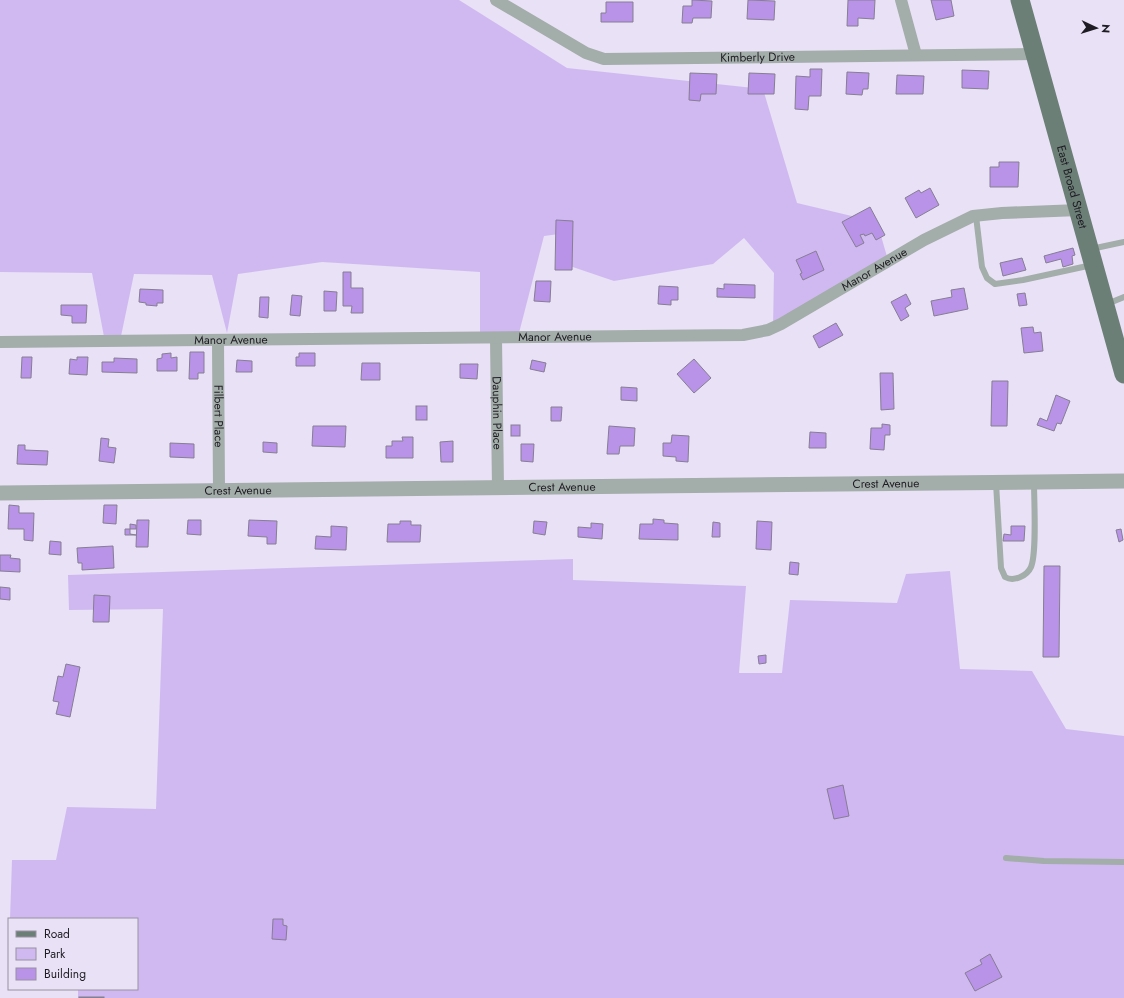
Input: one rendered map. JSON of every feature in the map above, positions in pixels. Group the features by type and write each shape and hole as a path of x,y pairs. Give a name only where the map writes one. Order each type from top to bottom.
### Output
{"main road":[{"name":"East Broad Street","path":"1020,0 1124,374"}],"street":[{"name":"Kimberly Drive","path":"496,0 586,53 604,59 1035,54"},
{"path":"901,0 916,55"},
{"name":"Manor Avenue","path":"0,342 743,335 763,331 781,324 954,224 976,216 1002,213 1079,210"},
{"name":"Dauphin Place","path":"496,338 498,489"},
{"name":"Filbert Place","path":"218,341 219,491"},
{"name":"Crest Avenue","path":"0,493 498,489 996,482 1124,482"}],"lane":[{"path":"976,216 982,267 987,278 995,284 1023,280 1091,257 1116,244 1124,242"},
{"path":"1116,244 1124,246"},
{"path":"1104,304 1124,297"},
{"path":"996,482 1001,568 1005,577 1012,579 1023,576 1032,566 1034,554 1034,482"},
{"path":"1006,858 1044,861 1124,862"}],"green space":[{"path":"0,0 459,0 567,68 763,89 797,203 877,222 890,267 773,328 774,273 744,238 713,264 614,281 561,263 559,234 544,236 518,337 480,337 480,272 322,262 238,274 227,333 212,275 134,274 120,341 105,342 92,273 0,272"},
{"path":"573,559 573,580 746,586 739,673 782,673 790,600 897,603 906,574 950,571 960,669 1032,671 1066,729 1124,736 1124,998 78,998 78,990 138,990 138,918 10,918 12,860 56,860 67,807 156,809 163,609 69,610 68,575"}],"building":[{"path":"692,0 712,1 711,18 693,18 692,23 682,23 683,6 692,6"},
{"path":"748,0 775,1 774,20 747,19"},
{"path":"848,0 875,0 874,19 858,18 858,26 847,26"},
{"path":"931,0 951,0 954,16 936,20"},
{"path":"606,2 633,2 633,22 601,22 601,13 606,13"},
{"path":"810,69 822,69 821,96 809,96 808,110 795,109 796,76 810,77"},
{"path":"962,70 989,71 988,89 962,88"},
{"path":"847,72 869,73 868,89 863,89 862,95 846,94"},
{"path":"690,73 717,74 716,94 701,94 700,101 689,100"},
{"path":"749,73 775,74 774,94 748,94"},
{"path":"897,75 924,76 923,94 896,94"},
{"path":"999,162 1019,162 1018,187 990,187 990,167 999,167"},
{"path":"930,188 939,205 916,218 905,198 919,190 921,193"},
{"path":"870,207 885,235 876,240 872,233 865,236 864,234 860,235 864,243 856,247 842,222"},
{"path":"556,220 573,221 572,270 555,270"},
{"path":"1073,248 1075,255 1072,256 1073,264 1063,267 1061,259 1046,263 1044,256"},
{"path":"816,251 824,270 803,280 800,274 802,273 796,260"},
{"path":"1022,258 1026,270 1003,276 1000,263"},
{"path":"343,272 351,272 351,288 363,288 363,313 351,313 352,306 343,306"},
{"path":"536,281 551,281 550,302 534,301"},
{"path":"724,284 755,285 755,298 717,297 717,288 724,289"},
{"path":"659,286 678,287 678,300 671,300 671,305 658,304"},
{"path":"964,288 968,309 934,316 931,301 952,297 951,290"},
{"path":"140,289 163,290 163,303 157,303 157,306 146,305 146,303 139,302"},
{"path":"324,291 337,292 336,311 324,311"},
{"path":"1025,293 1027,305 1019,306 1017,294"},
{"path":"906,294 911,304 905,308 909,316 901,321 891,302"},
{"path":"292,295 302,296 300,316 290,315"},
{"path":"260,297 269,297 268,318 259,317"},
{"path":"61,305 87,305 86,323 72,323 72,316 61,315"},
{"path":"836,323 843,335 819,348 813,336"},
{"path":"1033,327 1034,333 1041,332 1043,351 1024,353 1021,328"},
{"path":"190,352 204,352 204,373 198,373 198,379 189,379"},
{"path":"171,353 171,358 177,357 177,371 157,371 157,359 162,358 162,354"},
{"path":"299,353 315,353 315,366 296,366 296,357 299,357"},
{"path":"22,357 32,357 31,378 21,378"},
{"path":"77,357 88,357 87,375 69,374 70,359 77,360"},
{"path":"114,358 137,359 137,373 102,372 102,362 114,362"},
{"path":"694,359 711,378 694,393 677,374"},
{"path":"237,360 252,361 252,372 236,372"},
{"path":"532,360 546,363 544,372 530,369"},
{"path":"362,363 380,363 380,380 361,380"},
{"path":"460,364 478,364 477,379 460,378"},
{"path":"880,373 893,373 894,409 881,410"},
{"path":"992,381 1008,381 1007,426 991,426"},
{"path":"621,387 637,388 637,401 621,400"},
{"path":"1056,395 1070,401 1061,424 1057,423 1054,431 1037,425 1040,418 1047,421"},
{"path":"416,406 427,406 427,420 416,420"},
{"path":"551,407 562,407 561,421 551,421"},
{"path":"882,424 890,425 890,435 885,435 884,450 870,449 871,428 882,428"},
{"path":"511,425 520,425 520,436 511,436"},
{"path":"313,426 346,426 345,447 312,446"},
{"path":"609,426 635,428 634,446 620,446 619,454 607,454"},
{"path":"810,432 826,433 826,448 809,448"},
{"path":"672,435 689,436 688,462 676,461 676,457 663,456 663,443 671,443"},
{"path":"402,437 413,437 413,458 386,458 386,446 392,446 392,441 403,441"},
{"path":"101,438 109,439 108,447 116,448 114,463 99,461"},
{"path":"453,441 453,462 441,462 440,442"},
{"path":"263,442 277,443 277,453 263,452"},
{"path":"170,443 194,444 194,458 170,457"},
{"path":"521,444 534,444 533,462 521,461"},
{"path":"18,445 25,445 25,450 48,451 47,465 17,464"},
{"path":"9,505 19,506 19,513 34,513 33,541 24,540 24,529 8,529"},
{"path":"104,505 117,505 116,524 103,523"},
{"path":"653,519 664,520 664,523 678,524 678,540 639,539 640,524 653,524"},
{"path":"137,520 149,520 148,547 136,547"},
{"path":"188,520 201,520 201,535 187,534"},
{"path":"249,520 277,521 276,544 267,544 267,537 248,536"},
{"path":"400,521 411,521 411,525 421,525 420,542 387,542 388,524 400,524"},
{"path":"534,521 547,522 545,535 533,533"},
{"path":"757,521 772,522 771,550 756,549"},
{"path":"713,522 720,523 720,537 712,537"},
{"path":"591,523 603,524 602,539 578,537 578,527 591,528"},
{"path":"130,524 136,525 136,529 130,529"},
{"path":"331,526 347,527 346,550 315,549 316,536 331,537"},
{"path":"1011,526 1025,526 1024,541 1003,541 1004,534 1011,535"},
{"path":"125,529 130,529 130,534 136,535 125,535"},
{"path":"1121,529 1123,540 1119,542 1116,530"},
{"path":"50,541 61,542 61,555 49,554"},
{"path":"113,546 114,568 82,570 82,563 78,563 77,548"},
{"path":"0,555 11,555 10,558 20,559 20,572 0,571"},
{"path":"790,562 799,563 798,575 789,574"},
{"path":"1044,566 1060,566 1059,657 1043,657"},
{"path":"0,587 10,588 10,600 0,599"},
{"path":"94,595 110,596 109,622 93,622"},
{"path":"766,655 766,663 759,664 758,656"},
{"path":"66,664 80,667 70,717 56,714 59,702 53,701 58,676 63,677"},
{"path":"843,785 849,816 834,819 827,789"},
{"path":"273,919 283,919 283,925 287,926 286,940 272,939"},
{"path":"990,954 1002,977 975,991 965,973 982,964 980,960"},
{"path":"104,997 104,998 79,998"}]}
